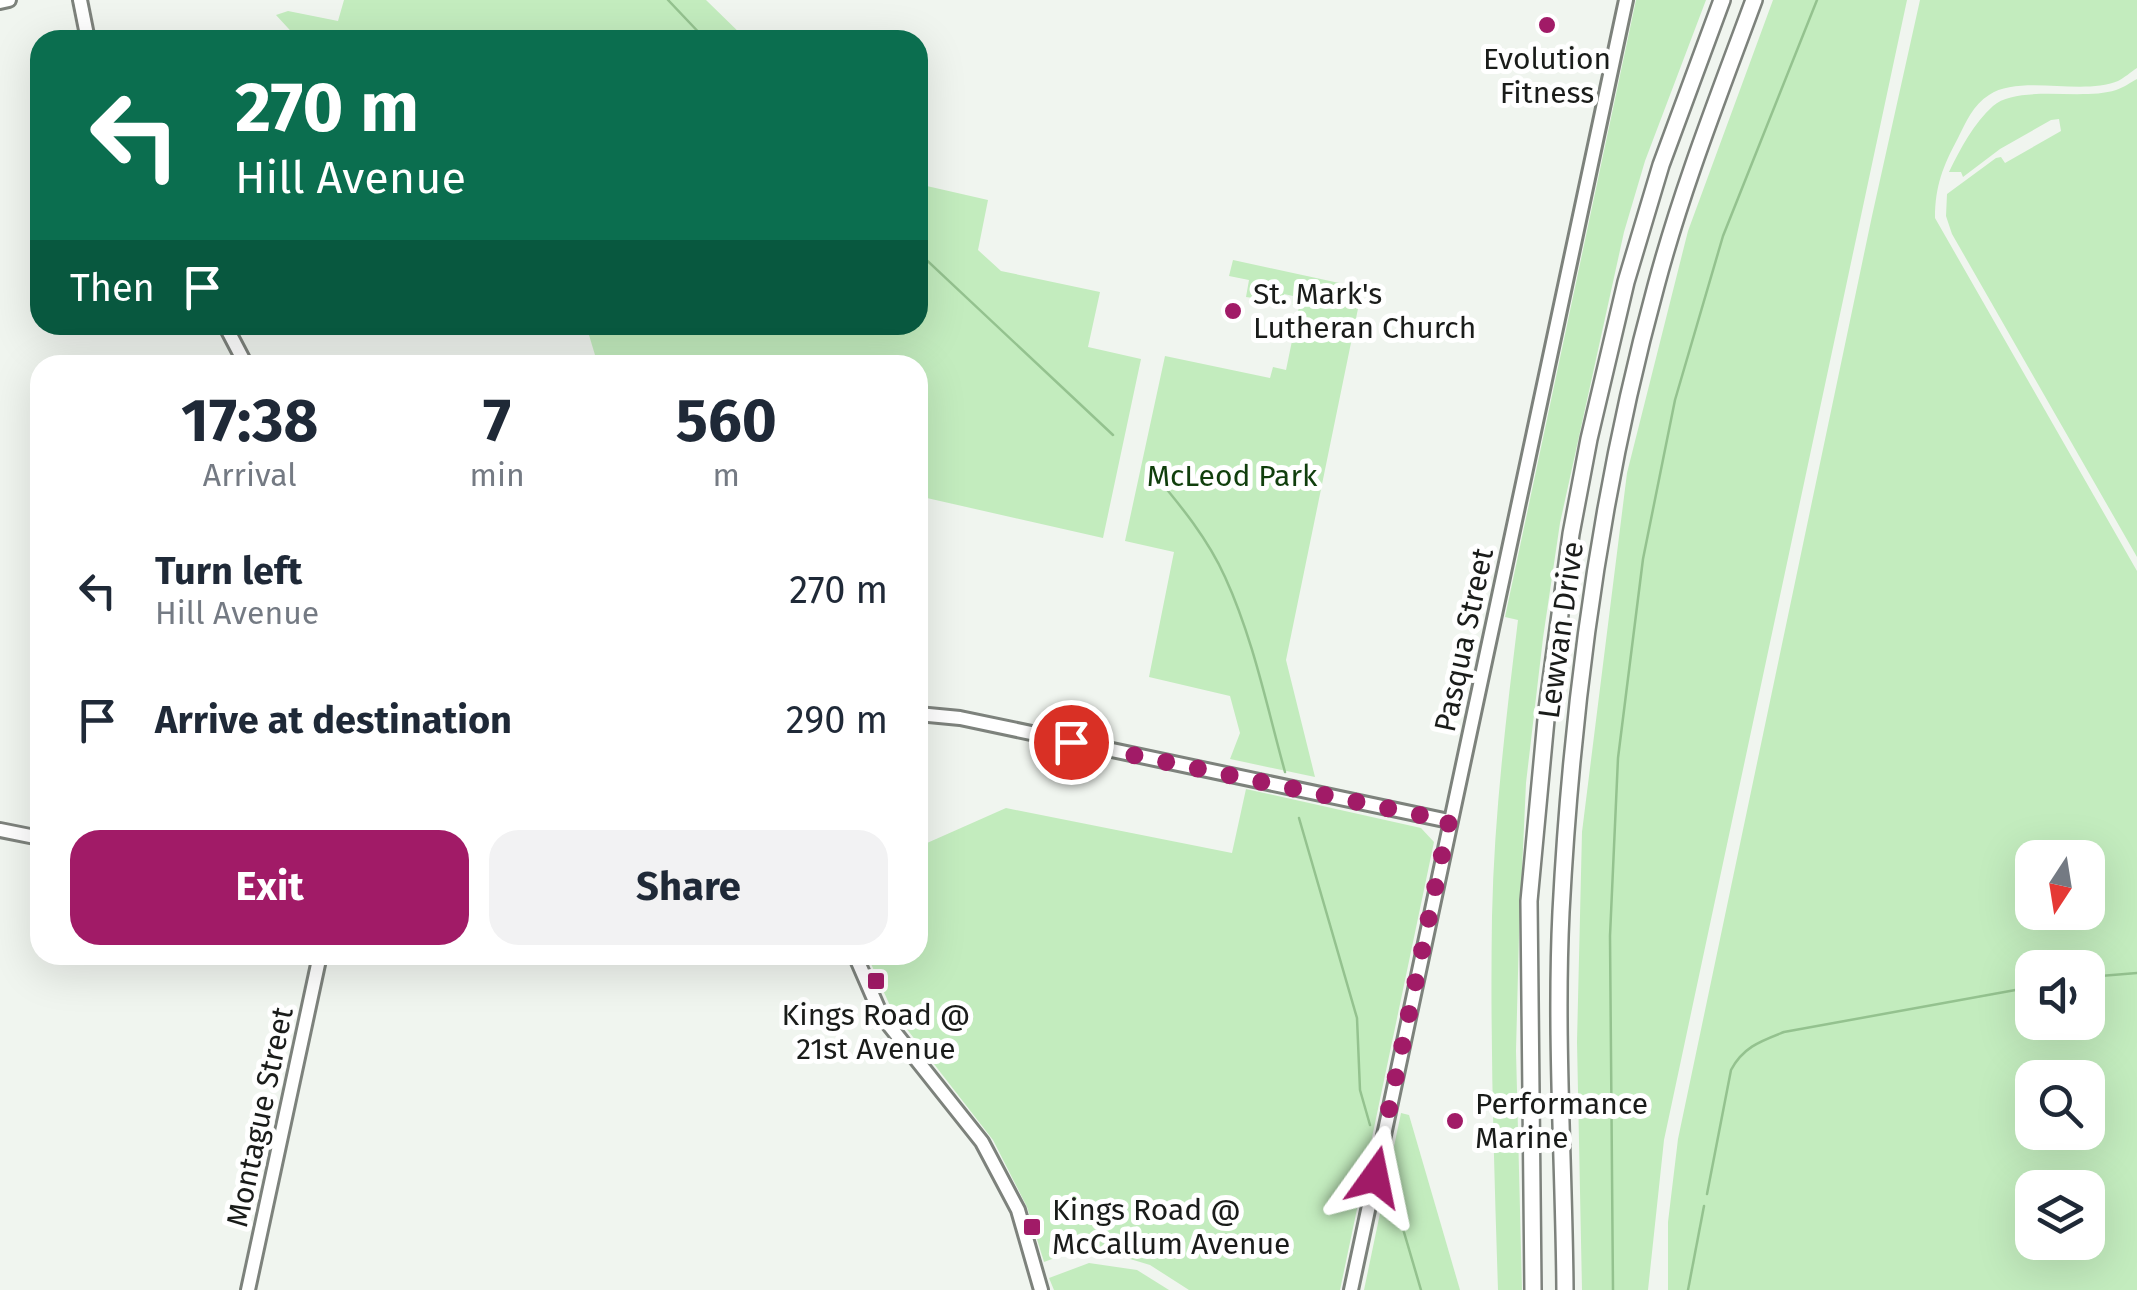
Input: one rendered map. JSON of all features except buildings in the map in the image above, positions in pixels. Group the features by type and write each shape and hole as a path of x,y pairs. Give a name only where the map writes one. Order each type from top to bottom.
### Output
{"main road":[{"name":"Lewvan Drive","path":"1533,1290 1529,901 1547,709 1571,534 1588,439 1626,282 1660,165 1722,0"},
{"name":"Lewvan Drive","path":"1565,1290 1561,918 1576,708 1590,608 1618,446 1656,285 1694,161 1754,0"}],"street":[{"path":"0,2 10,0"},
{"path":"80,0 86,30"},
{"name":"Pasqua Street","path":"1351,1290 1626,0"},
{"path":"928,715 960,718 1449,821"},
{"path":"0,830 30,836"},
{"name":"Montague Street","path":"248,1290 318,965"},
{"path":"859,965 881,1015 982,1142 1018,1210 1040,1290"}],"green space":[{"path":"344,0 706,0 737,30 290,30 276,15 288,11 338,21"},
{"path":"1636,0 1706,0 1645,161 1624,232 1560,523 1526,783 1516,1051 1522,1290 1498,1290 1492,1056 1493,879 1518,620 1505,617"},
{"path":"1773,0 1907,0 1664,1140 1648,1290 1582,1290 1577,1042 1582,832 1627,473 1688,231"},
{"path":"1920,0 2137,0 2137,68 2118,81 2103,85 2017,86 1983,99 1967,120 1944,167 1935,218 2137,571 2137,1290 1668,1290 1668,1222 1678,1139"},
{"path":"2137,79 2137,557 1952,234 1946,216 1947,194 1996,158 2001,157 2005,163 2061,131 2059,119 2051,120 2000,149 1963,177 1961,172 1949,172 1974,128 1993,106 2004,99 2034,94 2102,93"},
{"path":"928,186 988,200 978,250 1001,271 1100,292 1088,347 1141,359 1103,538 928,498 928,355 595,355 589,335 928,335"},
{"name":"McLeod Park","path":"1233,260 1353,286 1361,294 1286,660 1315,777 1230,759 1240,733 1230,696 1149,677 1174,552 1125,541 1165,356 1270,378 1273,367 1286,370 1299,307 1292,305 1293,296 1284,294 1282,302 1246,297 1249,280 1229,276"},
{"path":"1246,789 1421,828 1434,842 1340,1290 1189,1290 1150,1265 1087,1246 1044,1262 1027,1207 993,1140 892,1010 872,965 928,965 928,843 1006,808 1232,853"},
{"path":"1401,1113 1409,1115 1460,1290 1364,1290"},
{"path":"1089,1263 1137,1270 1169,1290 1054,1290 1049,1278"}],"waterway":[{"path":"668,0 696,30"},
{"path":"1613,1290 1610,936 1618,758 1643,559 1675,400 1723,236 1817,0"},
{"path":"928,261 1113,435"},
{"path":"1154,474 1202,536 1225,577 1252,648 1285,772"},
{"path":"1299,818 1357,1018 1360,1090 1370,1125"},
{"path":"2105,976 2137,973"},
{"path":"1707,1194 1731,1070 1753,1046 1784,1032 2015,990"},
{"path":"1391,1188 1421,1290"},
{"path":"1688,1290 1704,1206"}],"place":[{"name":"Evolution Fitness","path":"1547,25"},
{"name":"St. Mark's Lutheran Church","path":"1233,311"},
{"name":"Kings Road @ 21st Avenue","path":"876,981"},
{"name":"Performance Marine","path":"1455,1121"},
{"name":"Kings Road @ McCallum Avenue","path":"1032,1227"}],"route":[{"path":"1071,742 1449,821 1375,1177"}]}
